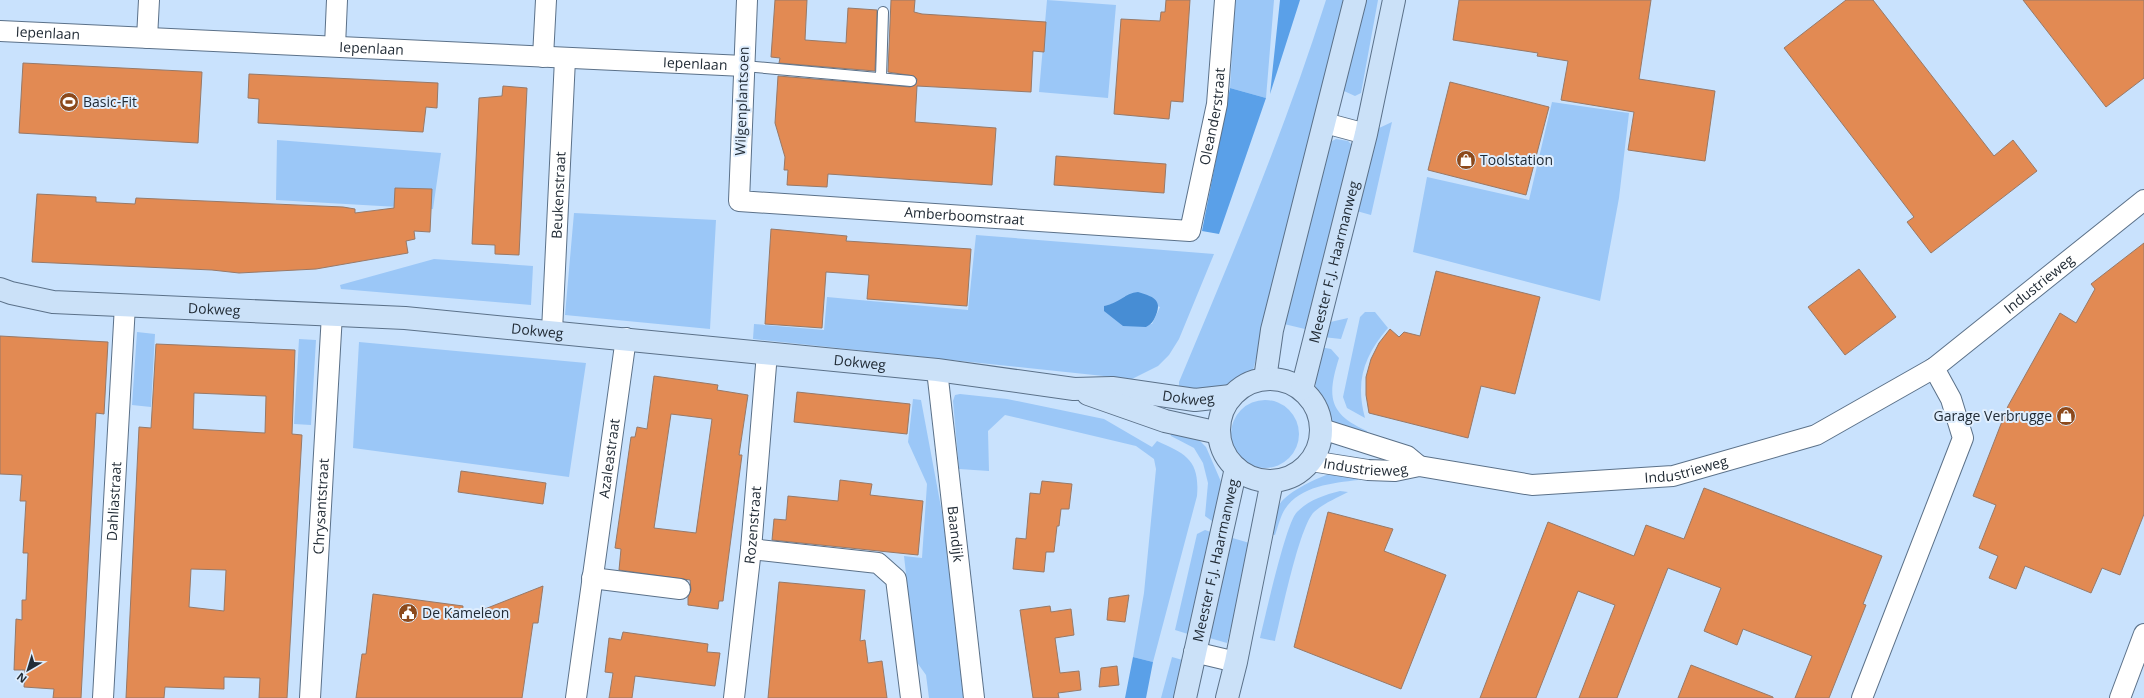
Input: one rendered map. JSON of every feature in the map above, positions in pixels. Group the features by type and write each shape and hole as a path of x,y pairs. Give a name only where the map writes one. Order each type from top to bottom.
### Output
{"main road":[{"path":"1265,378 1272,330 1355,0"},
{"name":"Meester F.J. Haarmanweg","path":"1302,389 1366,134 1394,0"},
{"name":"Dokweg","path":"0,289 11,294 53,302 405,318 626,338 937,370 1074,389 1112,388 1195,400 1231,396"},
{"path":"1265,378 1284,380 1302,389 1316,407 1322,429 1319,446 1311,461 1294,475 1272,481 1253,478 1236,468 1224,452 1219,433 1221,414 1231,396 1246,384 1265,378"},
{"name":"Dokweg","path":"1074,389 1165,421 1219,433"},
{"name":"Meester F.J. Haarmanweg","path":"1185,698 1236,468"},
{"path":"1227,698 1236,662 1272,481"}],"street":[{"path":"147,38 149,0"},
{"path":"335,46 337,0"},
{"path":"543,57 546,0"},
{"name":"Wilgenplantsoen","path":"738,201 747,0"},
{"name":"Oleanderstraat","path":"1190,231 1217,104 1225,0"},
{"name":"Iepenlaan","path":"0,31 335,46 565,59 744,66"},
{"name":"Beukenstraat","path":"552,331 565,59"},
{"path":"1325,123 1366,134"},
{"name":"Industrieweg","path":"1311,461 1368,470 1395,471 1419,466 1532,485 1673,476 1816,435 1934,368 2144,200"},
{"name":"Amberboomstraat","path":"738,201 1190,231"},
{"name":"Dahliastraat","path":"103,698 126,305"},
{"name":"Chrysantstraat","path":"310,698 332,314"},
{"name":"Azaleastraat","path":"576,698 626,338"},
{"name":"Rozenstraat","path":"734,698 751,549 767,353"},
{"path":"1862,698 1963,438 1952,400 1934,368"},
{"name":"Baandijk","path":"937,370 974,698"},
{"name":"Industrieweg","path":"1322,429 1408,456 1419,466"},
{"path":"751,549 878,563 896,579 910,698"},
{"path":"592,578 680,589"},
{"path":"2120,698 2144,634"},
{"name":"Meester F.J. Haarmanweg","path":"1194,652 1236,662"}],"lane":[{"path":"880,77 883,12"},
{"path":"744,66 880,77 911,81"}],"shaded area":[{"path":"1047,0 1116,5 1108,98 1039,92"},
{"path":"1235,0 1274,0 1266,98 1230,88"},
{"path":"1280,0 1300,0 1270,94"},
{"path":"1326,0 1351,0 1253,370 1220,390 1179,390 1179,382 1238,240 1275,145"},
{"path":"1365,0 1378,0 1361,93 1355,96 1344,91 1343,85"},
{"path":"1230,88 1266,98 1219,234 1202,231"},
{"path":"1552,102 1629,113 1619,198 1600,301 1413,252 1427,177 1529,200"},
{"path":"1392,122 1371,215 1353,210 1377,129"},
{"path":"1336,139 1348,141 1352,145 1305,329 1284,324 1330,142"},
{"path":"277,140 441,153 433,209 276,200"},
{"path":"574,213 716,220 710,329 565,315"},
{"path":"976,235 1214,254 1179,339 1169,355 1158,366 1132,379 753,339 754,324 824,330 827,297 968,310","holes":["1125,296 1160,307 1152,324 1129,325 1115,319 1104,306 1117,303"]},
{"path":"434,259 533,266 531,305 341,289 340,285"},
{"path":"1138,292 1151,297 1157,302 1158,310 1150,325 1146,327 1123,326 1104,311 1104,306 1109,305 1129,294"},
{"path":"1365,312 1375,312 1388,328 1373,349 1364,370 1361,392 1365,418 1347,408 1343,397 1360,317"},
{"path":"1348,318 1341,339 1323,337 1326,323"},
{"path":"137,332 155,334 151,407 132,405"},
{"path":"299,339 316,340 311,425 294,424"},
{"path":"359,342 586,363 569,477 353,448"},
{"path":"1320,347 1331,349 1339,358 1335,371 1332,393 1338,410 1344,418 1367,431 1366,436 1335,425 1331,420 1316,390 1314,369"},
{"path":"960,394 1007,399 1104,419 1152,447 1157,441 1176,450 1189,460 1196,474 1197,496 1153,662 1133,657 1144,593 1156,469 1154,459 1136,446 1005,415 988,431 989,471 959,469 953,401 955,395"},
{"path":"913,399 921,400 946,534 969,698 929,698 926,675 916,661 904,556 922,558 927,484 908,442"},
{"path":"1258,400 1272,400 1284,406 1293,415 1299,427 1297,447 1289,458 1278,466 1272,468 1258,468 1252,466 1241,458 1233,447 1231,441 1231,427 1233,421 1241,410 1252,402"},
{"path":"1170,432 1196,437 1206,447 1222,484 1216,521 1212,521 1205,516 1208,483 1203,463 1194,448 1171,436"},
{"path":"1329,474 1358,477 1358,480 1328,484 1299,495 1291,501 1285,509 1275,535 1271,534 1276,513 1281,502 1300,487"},
{"path":"1340,491 1348,492 1326,503 1314,512 1308,521 1297,553 1275,641 1260,638 1282,551 1292,519 1297,512 1312,501"},
{"path":"1205,530 1214,533 1188,634 1175,630 1197,534"},
{"path":"1229,537 1253,544 1227,643 1206,637"},
{"path":"1133,657 1153,662 1146,698 1125,698"},
{"path":"1172,657 1186,661 1176,698 1161,698"}],"building":[{"path":"775,0 807,0 805,40 846,43 848,8 877,10 875,71 779,63 780,58 771,57"},
{"path":"891,0 915,0 914,12 922,14 1046,22 1044,52 1033,51 1031,92 917,86 915,122 996,128 992,185 828,174 827,187 787,185 788,170 784,170 785,157 775,123 778,76 910,87 916,84 917,79 914,76 888,72"},
{"path":"1166,0 1190,0 1183,102 1171,101 1169,119 1114,114 1121,19 1160,21 1161,12 1165,12"},
{"path":"1459,0 1651,0 1639,79 1715,91 1705,161 1628,150 1634,112 1561,100 1568,61 1537,56 1538,53 1453,40"},
{"path":"1846,0 1873,0 1994,156 2013,140 2037,171 1931,253 1907,222 1914,217 1784,48"},
{"path":"2023,0 2144,0 2144,78 2106,107"},
{"path":"23,63 202,72 198,143 19,133"},
{"path":"249,74 438,83 437,108 426,107 423,132 258,123 259,99 248,98"},
{"path":"1450,82 1549,107 1526,195 1428,170"},
{"path":"503,86 527,88 519,255 495,254 495,245 472,244 479,98 502,96"},
{"path":"1056,156 1166,164 1164,193 1054,185"},
{"path":"395,188 432,189 430,232 414,231 415,239 406,241 408,253 316,269 239,273 212,270 32,262 37,194 96,197 96,202 135,204 136,198 343,207 355,209 355,213 394,208"},
{"path":"771,229 847,236 846,241 971,249 967,306 867,299 869,275 826,272 822,328 765,324"},
{"path":"2144,243 2144,514 2120,575 2102,568 2091,593 2025,566 2016,589 1989,578 1998,556 1979,548 1996,505 1973,496 2008,406 2060,313 2076,323 2095,289 2091,284"},
{"path":"1859,269 1896,317 1845,355 1808,307"},
{"path":"1436,271 1540,297 1515,394 1481,386 1468,438 1369,413 1366,395 1366,377 1371,359 1379,343 1390,329 1399,337 1404,332 1420,336"},
{"path":"0,336 108,342 104,414 96,413 81,698 53,698 54,689 24,687 25,670 14,670 16,619 22,620 22,600 26,600 28,553 23,553 26,501 20,501 22,475 0,474"},
{"path":"156,344 295,350 292,434 302,435 287,698 259,698 260,678 224,677 224,689 165,687 164,698 126,698 139,427 151,428","holes":["194,393 266,396 265,433 193,429","191,569 226,570 224,611 189,607"]},
{"path":"654,376 718,385 717,390 748,395 739,455 742,455 723,601 719,601 718,609 688,605 688,597 691,590 690,580 619,570 621,549 615,548 631,437 635,437 637,427 647,429","holes":["671,414 712,419 696,533 654,528"]},
{"path":"797,392 910,404 907,434 794,422"},
{"path":"461,471 546,483 543,504 458,492"},
{"path":"840,480 872,484 870,495 923,501 918,555 772,540 774,519 786,520 788,496 838,501"},
{"path":"1042,481 1072,484 1069,509 1061,509 1059,526 1057,526 1054,552 1046,552 1044,572 1013,569 1016,538 1026,539 1030,493 1040,494"},
{"path":"1704,488 1882,556 1863,604 1866,605 1829,698 1795,698 1812,656 1743,629 1737,645 1704,631 1721,588 1668,568 1617,698 1579,698 1615,605 1578,591 1536,698 1480,698 1548,522 1634,556 1646,525 1684,539"},
{"path":"1328,512 1393,529 1384,551 1446,575 1401,689 1294,647"},
{"path":"779,582 865,590 860,641 865,640 868,663 882,661 887,698 768,698"},
{"path":"543,586 538,623 533,623 522,698 356,698 362,654 366,654 373,594 463,606 462,618"},
{"path":"1129,595 1125,622 1107,620 1109,598"},
{"path":"1050,606 1051,612 1071,609 1074,635 1055,638 1060,673 1079,671 1081,690 1058,693 1059,698 1033,698 1020,610"},
{"path":"623,632 708,644 707,652 720,653 715,686 635,676 632,698 609,698 613,673 605,672 609,638 621,640"},
{"path":"1691,665 1773,697 1773,698 1678,698"},
{"path":"1117,666 1119,685 1099,687 1101,668"}],"place":[{"name":"Basic-Fit","path":"69,102"},
{"name":"Toolstation","path":"1466,160"},
{"name":"Garage Verbrugge","path":"2066,416"},
{"name":"De Kameleon","path":"408,613"}]}
